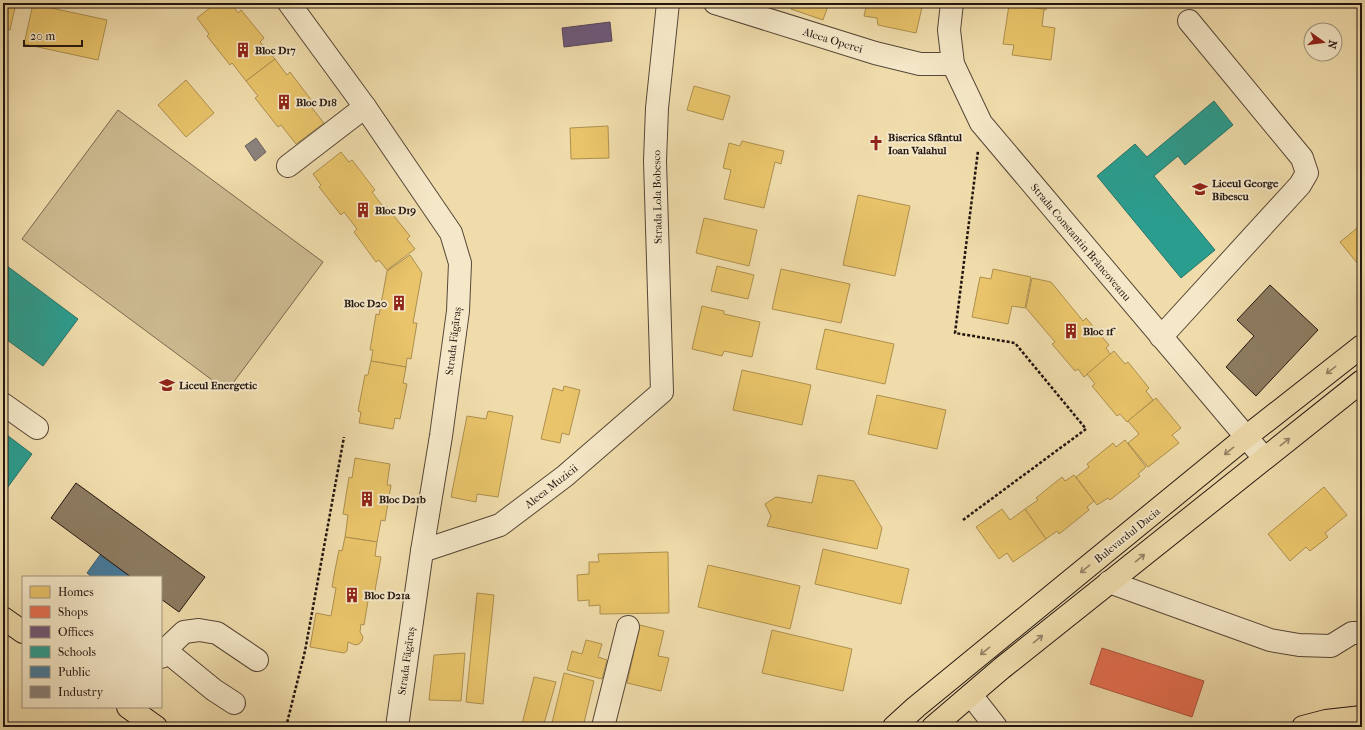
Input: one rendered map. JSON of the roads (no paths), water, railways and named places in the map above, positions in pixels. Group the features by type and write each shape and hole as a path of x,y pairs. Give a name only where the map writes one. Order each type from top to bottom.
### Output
{"main road":[{"name":"Bulevardul Dacia","path":"894,727 916,707 1246,437 1362,346"},
{"path":"933,727 1110,582 1362,381"},
{"path":"3,618 22,631"},
{"path":"129,708 156,727"},
{"path":"1303,727 1326,721 1362,717"}],"street":[{"name":"Strada Făgăraș","path":"289,3 365,107 451,233 460,263 458,311 441,436 422,551 397,727"},
{"name":"Strada Lola Bobesco","path":"662,392 655,161 657,108 668,3"},
{"name":"Aleea Operei","path":"715,3 875,53 920,64 953,64"},
{"name":"Strada Constantin Brâncoveanu","path":"952,3 949,30 953,64 981,123 1264,458"},
{"path":"1161,337 1300,185 1307,173 1302,158 1189,21"},
{"path":"288,166 365,107"},
{"name":"Aleea Muzicii","path":"422,551 500,525 565,476 662,392"},
{"path":"3,404 37,428"},
{"path":"1110,582 1270,640 1299,645 1331,646 1352,633 1362,633"},
{"path":"603,727 628,627"},
{"path":"234,703 163,653 184,632 199,630 218,633 257,660"},
{"path":"972,694 996,727"}],"place":[{"name":"Bloc D17","path":"243,50"},
{"name":"Bloc D18","path":"284,102"},
{"name":"Biserica Sfântul Ioan Valahul","path":"876,143"},
{"name":"Liceul George Bibescu","path":"1200,189"},
{"name":"Bloc D19","path":"363,210"},
{"name":"Bloc D20","path":"399,303"},
{"name":"Bloc 1f","path":"1071,331"},
{"name":"Liceul Energetic","path":"167,385"},
{"name":"Bloc D21b","path":"367,499"},
{"name":"Bloc D21a","path":"352,595"}]}
